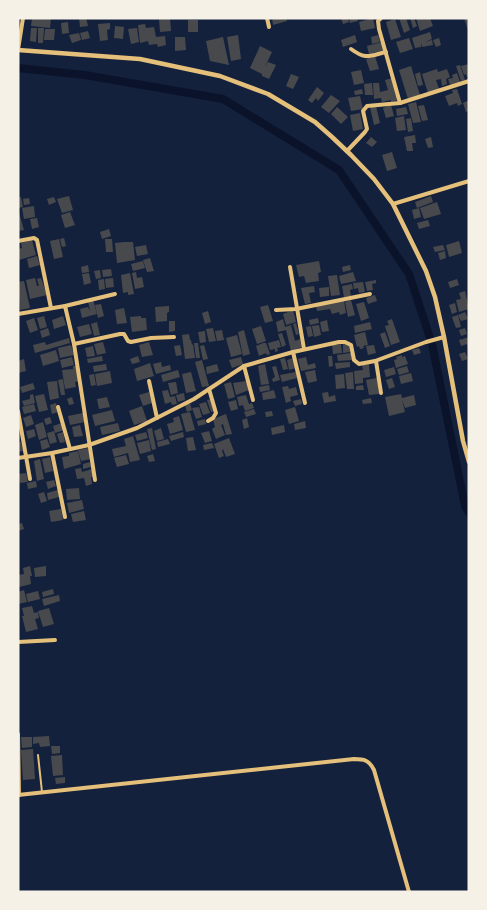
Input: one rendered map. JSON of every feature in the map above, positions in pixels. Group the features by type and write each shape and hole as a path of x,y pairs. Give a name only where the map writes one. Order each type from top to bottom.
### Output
{"street":[{"path":"23,18 18,50 140,59 220,76 268,94 315,122 347,151 374,179 393,204 426,271 435,297 469,462"},
{"path":"267,18 269,27"},
{"path":"381,18 378,21 400,103"},
{"path":"351,49 365,57 386,52"},
{"path":"347,151 367,129 363,111 367,106 400,103 469,81"},
{"path":"393,204 469,180"},
{"path":"18,241 34,238 37,240 51,308"},
{"path":"290,267 304,349"},
{"path":"18,315 115,294"},
{"path":"276,310 297,309 369,294"},
{"path":"65,306 74,344 95,480"},
{"path":"74,344 120,334 124,334 129,342 174,337"},
{"path":"18,458 89,445 137,428 194,399 244,366 339,342 351,345 354,360 359,364 375,361 444,337"},
{"path":"294,352 305,403"},
{"path":"375,361 381,393"},
{"path":"244,366 253,400"},
{"path":"149,381 157,419"},
{"path":"208,421 216,413 209,389"},
{"path":"58,407 70,449"},
{"path":"18,411 30,479"},
{"path":"52,453 65,517"},
{"path":"18,642 55,640"},
{"path":"18,735 18,795 364,759 371,764 374,770 409,892"}],"lane":[{"path":"38,755 42,792"}],"building":[{"path":"32,18 51,18 50,28 31,26"},
{"path":"79,18 86,18 88,26 80,27"},
{"path":"170,18 171,31 160,32 159,19"},
{"path":"272,18 286,18 287,21 273,25"},
{"path":"341,18 348,18 349,22 343,24"},
{"path":"349,18 357,18 358,21 350,23"},
{"path":"373,18 375,28 361,31 359,22"},
{"path":"399,18 406,18 410,30 404,33"},
{"path":"410,18 414,18 417,26 413,28"},
{"path":"416,18 430,18 433,26 420,31"},
{"path":"464,18 469,18 469,33"},
{"path":"395,19 401,37 391,40 386,22"},
{"path":"188,20 198,20 198,32 188,32"},
{"path":"68,22 69,33 62,34 61,23"},
{"path":"110,23 110,29 107,30 108,40 100,41 98,24"},
{"path":"145,24 146,28 154,27 156,37 165,36 166,45 158,47 157,44 149,45 148,41 140,43 138,25"},
{"path":"115,26 124,27 123,39 114,38"},
{"path":"31,28 37,28 36,42 30,41"},
{"path":"38,28 44,28 43,43 38,43"},
{"path":"137,28 139,42 131,44 128,29"},
{"path":"45,29 55,29 54,40 44,40"},
{"path":"88,31 90,38 82,40 80,33"},
{"path":"430,32 432,39 425,42 432,40 433,45 422,47 421,43 421,47 415,48 412,38"},
{"path":"79,33 81,40 72,43 69,35"},
{"path":"238,35 241,59 231,61 227,37"},
{"path":"355,35 357,42 343,47 341,40"},
{"path":"378,35 380,42 372,44 371,37"},
{"path":"175,37 185,37 186,50 175,51"},
{"path":"223,37 229,65 210,61 206,41"},
{"path":"409,38 413,49 400,53 396,42"},
{"path":"439,38 441,45 436,47 433,40"},
{"path":"382,42 384,50 369,54 367,46"},
{"path":"260,46 272,52 265,67 268,62 276,65 269,79 250,68"},
{"path":"375,56 379,69 370,71 366,59"},
{"path":"469,64 469,81 461,66"},
{"path":"460,65 465,80 461,81 456,66"},
{"path":"411,66 420,95 408,99 399,70"},
{"path":"437,69 438,72 447,69 450,77 446,79 447,84 442,86 441,79 436,80 439,89 428,93 422,74"},
{"path":"361,70 364,83 354,85 351,72"},
{"path":"420,72 423,85 418,86 415,74"},
{"path":"457,73 460,82 450,85 448,79 453,78 452,75"},
{"path":"291,74 299,77 293,89 286,86"},
{"path":"393,78 398,100 382,102 381,98 374,99 373,83 379,83 380,92 388,90 385,80"},
{"path":"372,83 373,95 365,95 364,84"},
{"path":"317,87 324,93 318,101 316,98 312,103 308,100"},
{"path":"362,89 363,94 355,95 354,91"},
{"path":"457,89 462,104 449,106 445,96"},
{"path":"331,95 340,101 329,113 321,107"},
{"path":"360,96 363,109 351,111 348,98"},
{"path":"469,100 469,111 466,112 463,103"},
{"path":"416,102 421,122 413,123 408,104"},
{"path":"391,105 394,116 386,118 383,108"},
{"path":"424,105 428,120 422,121 418,106"},
{"path":"376,106 380,123 374,125 370,107"},
{"path":"337,107 348,117 341,124 331,114"},
{"path":"406,107 408,114 397,116 396,109"},
{"path":"360,113 363,129 353,131 350,115"},
{"path":"404,116 406,130 397,131 395,118"},
{"path":"411,118 413,131 408,132 406,119"},
{"path":"415,135 416,143 412,143 413,151 407,151 404,137"},
{"path":"371,137 377,142 372,147 366,143"},
{"path":"431,137 433,147 428,148 425,139"},
{"path":"392,152 397,168 387,171 382,155"},
{"path":"69,196 73,210 62,213 57,199"},
{"path":"431,196 433,202 417,208 415,202"},
{"path":"21,197 23,207 18,208 18,198"},
{"path":"54,197 56,202 49,205 47,199"},
{"path":"29,198 30,204 24,205 23,199"},
{"path":"437,202 441,214 424,219 420,208"},
{"path":"34,206 35,217 24,219 22,208"},
{"path":"419,208 421,217 414,219 412,210"},
{"path":"18,209 24,230 18,231"},
{"path":"70,212 75,225 65,228 61,215"},
{"path":"37,218 39,227 32,229 30,219"},
{"path":"428,220 430,226 419,229 417,223"},
{"path":"109,229 111,236 102,239 100,232"},
{"path":"64,238 66,246 62,247 60,239"},
{"path":"59,239 63,257 54,259 50,241"},
{"path":"105,239 112,239 113,252 106,252"},
{"path":"32,240 36,255 19,260 18,249 22,248 21,243"},
{"path":"459,241 462,253 449,257 446,245"},
{"path":"133,242 135,260 117,263 115,243"},
{"path":"146,245 148,254 137,256 135,247"},
{"path":"443,245 445,250 435,252 433,247"},
{"path":"445,251 446,258 440,260 438,253"},
{"path":"37,256 40,265 29,268 27,259"},
{"path":"150,258 154,271 147,272 143,260"},
{"path":"143,261 145,268 133,271 131,264"},
{"path":"319,261 321,272 318,273 319,281 306,283 304,276 299,277 296,265"},
{"path":"88,265 89,272 82,273 81,267"},
{"path":"350,265 351,270 343,272 342,267"},
{"path":"111,269 112,276 103,277 102,270"},
{"path":"100,270 101,278 96,279 94,271"},
{"path":"136,272 137,278 142,277 144,287 135,289 132,273"},
{"path":"353,272 356,281 341,284 339,276"},
{"path":"89,273 91,283 84,285 82,274"},
{"path":"130,273 134,294 128,295 128,292 123,293 121,275"},
{"path":"337,275 340,295 331,296 328,276"},
{"path":"35,278 39,286 37,279 41,278 47,295 30,299 26,280"},
{"path":"113,278 114,287 106,288 105,279"},
{"path":"104,279 105,289 99,290 98,280"},
{"path":"457,279 459,285 450,288 448,282"},
{"path":"376,280 376,283 372,284 373,290 367,291 365,282"},
{"path":"24,281 30,308 20,310 18,282"},
{"path":"363,282 365,292 359,293 358,288 354,289 353,283"},
{"path":"352,284 351,296 344,297 342,286"},
{"path":"314,286 315,292 309,293 311,303 305,304 301,288"},
{"path":"329,287 329,296 320,297 319,288"},
{"path":"465,291 469,309 459,312 456,300 461,299 459,293"},
{"path":"375,295 377,301 368,304 366,298"},
{"path":"93,299 97,314 82,318 80,309 88,307 90,311 88,301"},
{"path":"351,300 355,315 348,317 345,302"},
{"path":"344,301 346,313 332,314 330,309 317,311 316,306"},
{"path":"364,302 369,318 361,321 356,304"},
{"path":"455,303 457,312 452,314 449,305"},
{"path":"101,304 104,316 98,318 95,305"},
{"path":"268,305 273,321 265,323 260,307"},
{"path":"169,306 167,321 156,322 155,307"},
{"path":"124,308 127,323 117,324 115,310"},
{"path":"293,310 296,322 286,325 283,314"},
{"path":"208,311 211,322 205,324 202,313"},
{"path":"465,312 468,319 461,321 458,315"},
{"path":"458,315 461,327 456,328 452,317"},
{"path":"44,316 47,327 40,329 37,318"},
{"path":"63,316 66,325 54,329 52,320"},
{"path":"141,316 141,318 146,318 147,330 132,332 130,317"},
{"path":"34,318 38,330 30,333 26,321"},
{"path":"318,318 319,323 310,325 309,320"},
{"path":"283,319 285,327 291,325 295,341 300,339 302,347 291,351 286,330 278,332 276,322"},
{"path":"392,319 400,342 391,345 385,326 389,325 387,321"},
{"path":"327,320 329,331 322,332 320,322"},
{"path":"169,321 175,321 175,331 169,332"},
{"path":"97,322 100,335 94,336 91,324"},
{"path":"370,322 372,329 355,333 354,326"},
{"path":"296,323 299,334 296,335 293,324"},
{"path":"89,324 92,334 80,337 77,327"},
{"path":"319,325 321,335 314,337 312,326"},
{"path":"261,326 266,341 257,344 252,329"},
{"path":"311,326 313,336 308,337 306,327"},
{"path":"48,328 50,335 42,338 40,331"},
{"path":"213,328 216,341 209,342 206,329"},
{"path":"465,328 467,334 461,336 459,330"},
{"path":"222,330 224,340 217,341 215,331"},
{"path":"244,330 250,354 243,356 238,332"},
{"path":"205,331 206,342 200,343 198,332"},
{"path":"365,332 368,345 360,349 359,346 357,347 354,335"},
{"path":"385,332 390,346 385,348 380,334"},
{"path":"282,333 286,345 282,347 278,334"},
{"path":"189,334 195,358 185,359 182,335"},
{"path":"237,335 242,354 231,357 226,338"},
{"path":"469,337 469,350 467,344 461,346 459,340"},
{"path":"69,338 70,343 35,353 33,345 45,342 46,345"},
{"path":"279,340 281,347 277,348 278,351 270,350 268,343"},
{"path":"103,342 106,353 97,355 94,344"},
{"path":"149,342 153,355 142,357 139,345"},
{"path":"194,343 198,343 200,358 196,358"},
{"path":"266,343 270,354 259,356 256,346"},
{"path":"341,344 342,353 333,354 332,345"},
{"path":"343,344 349,344 350,352 343,353"},
{"path":"71,345 74,355 60,358 58,348"},
{"path":"180,345 182,355 176,356 174,346"},
{"path":"204,345 208,359 203,360 200,346"},
{"path":"374,345 376,353 368,355 366,346"},
{"path":"93,346 95,356 87,357 85,348"},
{"path":"419,348 421,353 414,355 412,350"},
{"path":"56,350 59,361 43,366 40,355"},
{"path":"465,352 468,359 462,361 459,354"},
{"path":"351,353 352,360 338,361 337,355"},
{"path":"402,355 402,357 405,356 408,364 396,368 394,360"},
{"path":"102,356 103,361 88,363 87,359"},
{"path":"138,356 140,362 132,364 130,359"},
{"path":"328,356 332,356 333,366 329,367"},
{"path":"72,357 74,365 62,368 60,360"},
{"path":"241,357 243,364 232,368 229,360"},
{"path":"306,357 308,365 315,363 316,368 301,371 298,359"},
{"path":"285,358 288,369 283,370 280,359"},
{"path":"293,358 296,368 289,370 287,360"},
{"path":"24,359 26,371 18,373 18,361"},
{"path":"202,360 209,386 202,387 195,362"},
{"path":"161,362 162,367 170,365 171,370 156,374 153,364"},
{"path":"350,362 350,367 336,369 335,363"},
{"path":"150,363 154,376 137,381 134,369"},
{"path":"106,364 107,370 94,372 93,366"},
{"path":"217,364 219,371 207,374 206,367"},
{"path":"265,364 269,384 261,385 258,366"},
{"path":"369,364 370,377 363,378 363,383 355,384 354,371 363,370 362,365"},
{"path":"73,366 77,366 80,381 75,382 76,387 65,389 62,370 73,369"},
{"path":"276,366 280,380 273,382 272,379 275,377 272,367"},
{"path":"407,366 409,372 399,375 397,369"},
{"path":"394,367 396,374 386,377 384,370"},
{"path":"178,370 180,377 163,382 161,375"},
{"path":"315,370 317,381 308,383 305,372"},
{"path":"110,371 112,383 97,386 95,374"},
{"path":"191,372 196,391 186,393 182,374"},
{"path":"296,372 297,378 282,382 280,375"},
{"path":"353,372 354,389 347,389 345,373"},
{"path":"411,373 413,381 401,384 399,376"},
{"path":"94,374 96,385 91,386 89,375"},
{"path":"344,374 345,388 336,389 335,375"},
{"path":"377,378 379,394 369,395 366,380"},
{"path":"392,378 395,387 389,389 386,380"},
{"path":"63,379 65,395 61,395 58,380"},
{"path":"57,381 59,398 50,400 47,382"},
{"path":"246,381 249,390 236,395 233,383"},
{"path":"176,382 178,393 171,395 168,383"},
{"path":"231,382 235,397 228,399 224,384"},
{"path":"33,383 35,389 22,393 20,387"},
{"path":"269,385 270,390 260,392 259,387"},
{"path":"363,385 364,390 356,390 356,386"},
{"path":"288,386 289,389 296,387 298,395 290,397 291,401 286,403 282,387"},
{"path":"168,390 170,397 175,396 177,404 172,405 171,402 165,404 162,391"},
{"path":"274,390 276,398 263,400 262,393"},
{"path":"149,392 152,403 143,406 139,395"},
{"path":"328,392 329,397 335,395 336,401 324,403 322,393"},
{"path":"184,393 185,400 178,402 176,395"},
{"path":"33,394 35,403 24,406 22,401 30,399 30,395"},
{"path":"44,394 48,410 39,412 35,396"},
{"path":"401,394 402,398 414,395 416,405 405,408 402,400 405,412 389,416 385,397"},
{"path":"246,395 249,404 252,403 254,408 245,411 243,405 239,406 237,397"},
{"path":"72,397 74,404 69,405 67,399"},
{"path":"107,397 110,407 99,409 97,399"},
{"path":"371,398 372,403 363,404 362,400"},
{"path":"211,399 215,411 211,412 207,400"},
{"path":"301,399 302,404 295,406 293,401"},
{"path":"236,400 238,409 231,411 228,402"},
{"path":"206,402 210,413 203,415 199,404"},
{"path":"56,403 58,412 52,414 50,405"},
{"path":"190,403 192,410 187,412 185,405"},
{"path":"34,404 36,411 24,414 22,407"},
{"path":"142,406 147,421 134,425 129,411"},
{"path":"199,407 202,417 196,419 192,408"},
{"path":"295,407 299,421 289,424 285,410"},
{"path":"254,409 256,414 246,417 244,412"},
{"path":"112,410 115,421 95,426 92,415"},
{"path":"272,411 273,416 266,417 265,412"},
{"path":"190,412 195,430 186,432 181,414"},
{"path":"83,413 85,422 70,425 68,416"},
{"path":"226,414 232,434 226,435 223,424 221,425 225,435 216,439 212,429 215,427 213,419"},
{"path":"31,415 34,424 26,427 23,418"},
{"path":"179,416 183,430 170,434 167,424 174,422 173,418"},
{"path":"50,417 52,423 46,425 44,419"},
{"path":"247,418 249,427 244,429 242,420"},
{"path":"205,419 206,424 198,426 197,421"},
{"path":"305,421 306,428 295,430 294,424"},
{"path":"43,422 47,437 39,440 35,425"},
{"path":"62,423 64,430 55,433 53,426"},
{"path":"118,423 120,431 102,435 100,427"},
{"path":"80,425 83,436 74,437 72,427"},
{"path":"284,425 285,432 272,435 271,428"},
{"path":"152,428 156,449 152,450 147,429"},
{"path":"161,428 164,439 157,441 154,431"},
{"path":"34,429 36,436 28,439 26,431"},
{"path":"54,431 57,442 50,444 47,433"},
{"path":"209,431 212,441 205,443 201,433"},
{"path":"63,432 65,442 60,443 57,434"},
{"path":"146,432 148,438 137,441 135,435"},
{"path":"183,432 184,437 171,441 169,436"},
{"path":"133,436 140,460 130,462 128,453 114,457 112,449 126,446 124,439"},
{"path":"193,437 196,450 188,451 186,438"},
{"path":"229,438 235,454 226,457 223,449 224,456 219,458 214,444"},
{"path":"47,439 50,447 42,450 40,441"},
{"path":"168,439 170,444 158,447 157,442"},
{"path":"149,440 151,451 140,454 137,443"},
{"path":"21,442 23,451 18,452 18,443"},
{"path":"212,443 214,448 204,450 203,445"},
{"path":"88,448 91,459 81,461 78,450"},
{"path":"78,451 81,464 64,469 62,457"},
{"path":"153,454 155,461 149,462 147,456"},
{"path":"126,455 129,464 117,467 114,458"},
{"path":"50,457 53,471 45,473 42,459"},
{"path":"40,459 44,479 37,481 34,461"},
{"path":"90,462 91,467 83,469 83,464"},
{"path":"81,468 82,472 92,469 92,484 86,486 84,478 77,479 75,469"},
{"path":"26,473 28,482 20,483 18,474"},
{"path":"54,480 56,486 48,489 46,482"},
{"path":"36,481 37,487 28,489 27,483"},
{"path":"79,488 80,499 67,500 66,489"},
{"path":"58,490 59,497 48,500 47,493"},
{"path":"44,492 47,501 41,503 38,494"},
{"path":"82,500 84,509 69,513 67,503"},
{"path":"61,509 63,520 51,522 49,511"},
{"path":"84,511 86,520 73,522 71,514"},
{"path":"22,523 24,529 18,531 18,524"},
{"path":"30,566 31,584 19,587 18,575 24,574 23,568"},
{"path":"46,566 46,576 35,577 34,568"},
{"path":"53,589 54,594 43,597 42,592"},
{"path":"24,590 27,602 18,604 18,592"},
{"path":"38,591 40,599 28,602 26,594"},
{"path":"59,595 60,601 44,606 42,599"},
{"path":"32,606 34,613 38,612 39,618 35,619 38,629 26,632 22,608"},
{"path":"49,608 54,624 43,627 38,611"},
{"path":"49,736 50,746 40,747 39,743 33,744 33,737"},
{"path":"21,737 32,737 32,747 22,748"},
{"path":"51,746 60,746 60,753 52,754"},
{"path":"33,749 35,779 23,780 21,750"},
{"path":"62,755 63,775 53,776 51,756"},
{"path":"65,777 65,783 56,784 55,778"}],"waterway":[{"path":"18,68 85,75 223,99 339,170 409,274 432,344 465,506 469,513"}]}
